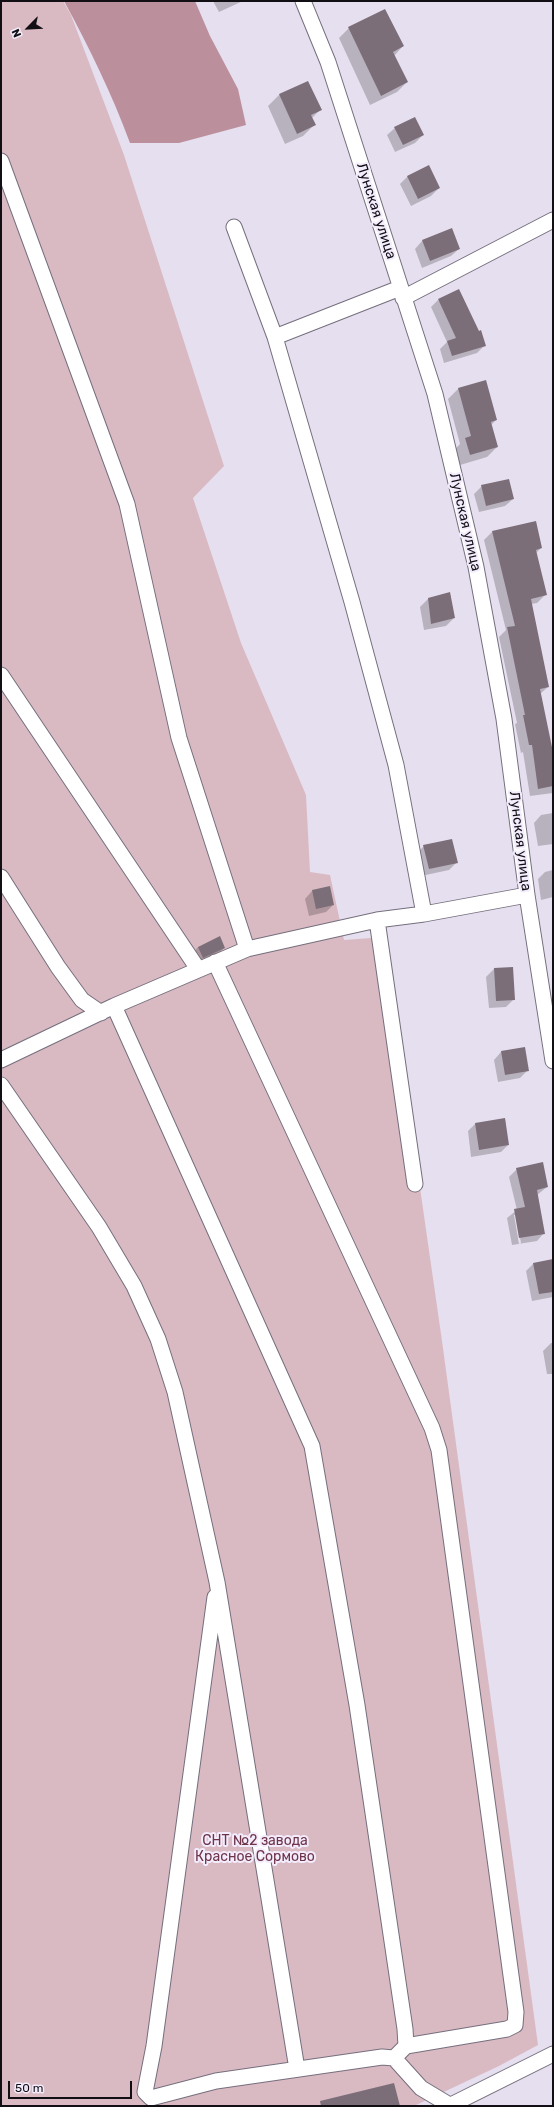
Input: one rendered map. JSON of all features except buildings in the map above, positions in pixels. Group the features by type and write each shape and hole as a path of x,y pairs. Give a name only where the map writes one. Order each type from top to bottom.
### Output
{"street":[{"name":"Лунская улица","path":"303,1 328,62 435,394 476,567 504,719 527,895 553,1061"},
{"path":"1,161 127,504 179,738 246,949"},
{"path":"275,337 402,293 553,220"},
{"path":"234,228 275,337 352,602 396,764 424,914"},
{"path":"1,675 198,969"},
{"path":"1,877 62,973 82,1000 101,1013"},
{"path":"1,1060 114,1006 246,949 377,920 424,914 527,895"},
{"path":"377,920 415,1184"},
{"path":"215,962 432,1428 439,1450 516,2012 515,2024 507,2029 406,2046 394,2058"},
{"path":"114,1006 312,1446 358,1706 405,2029 406,2046"},
{"path":"1,1085 99,1227 134,1286 158,1339 175,1392 217,1582 297,2070"},
{"path":"217,1582 154,2046 145,2092 152,2098 216,2081 382,2057 394,2058 421,2088 450,2106 553,2054"}],"green space":[{"name":"СНТ №2 завода Красное Сормово","path":"1,1 63,1 71,15 124,155 224,466 193,498 241,643 306,795 310,872 330,875 344,940 384,937 442,1341 538,2045 499,2066 414,2106 1,2106"}],"shaded area":[{"path":"64,1 195,1 210,36 238,89 246,125 179,143 130,143 100,71"}]}
